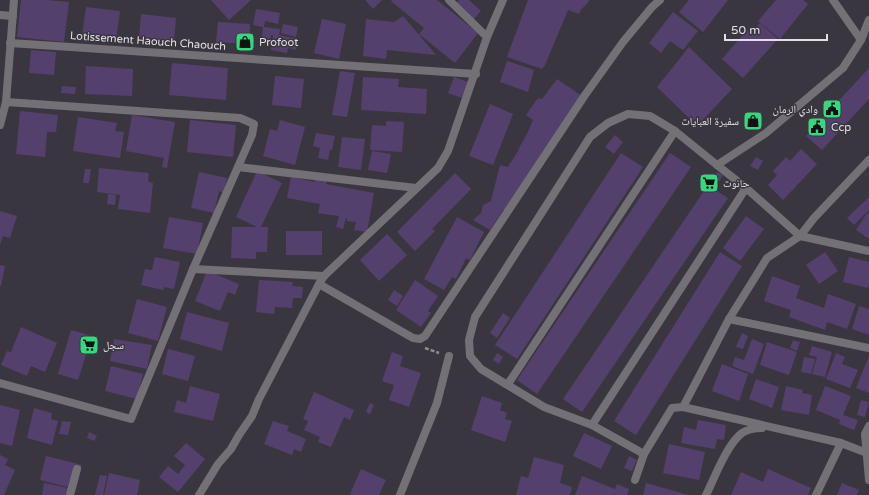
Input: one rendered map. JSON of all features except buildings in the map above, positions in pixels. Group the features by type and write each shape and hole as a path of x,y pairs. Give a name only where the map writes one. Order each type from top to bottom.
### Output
{"street":[{"path":"0,125 6,102 14,0"},
{"path":"449,0 488,37"},
{"path":"199,495 218,464 231,449 252,416 259,399 324,276 438,168 448,151 488,37 503,0"},
{"path":"319,284 413,338 420,339 425,336 585,95 623,42 660,0"},
{"path":"833,0 861,40"},
{"path":"0,15 13,16"},
{"path":"717,165 766,133 843,68 861,40 869,20"},
{"name":"Lotissement Haouch Chaouch","path":"10,43 476,74"},
{"path":"0,383 131,419 193,269 252,135 254,124 240,118 6,102"},
{"path":"644,454 592,425 544,407 481,369 470,356 470,340 475,317 590,136 608,123 628,114 650,116 675,131 746,188 800,236 869,251"},
{"path":"508,384 675,131"},
{"path":"683,407 729,319 767,258 800,236 814,218 869,160"},
{"path":"238,167 416,188"},
{"path":"592,425 746,188"},
{"path":"193,269 324,276"},
{"path":"729,319 869,348"},
{"path":"400,495 437,403 449,356"},
{"path":"635,480 644,454 672,408 683,407 777,428 841,443 867,453"},
{"path":"869,426 865,434 869,480"},
{"path":"706,495 730,446 741,434 754,428 777,428"},
{"path":"816,495 841,443"},
{"path":"70,495 77,469"}],"place":[{"name":"Profoot","path":"245,42"},
{"name":"وادي الرمان","path":"832,109"},
{"name":"سفيرة العبايات","path":"753,121"},
{"name":"Ccp","path":"817,127"},
{"name":"حانوت","path":"709,183"},
{"name":"سجل","path":"89,345"}]}
